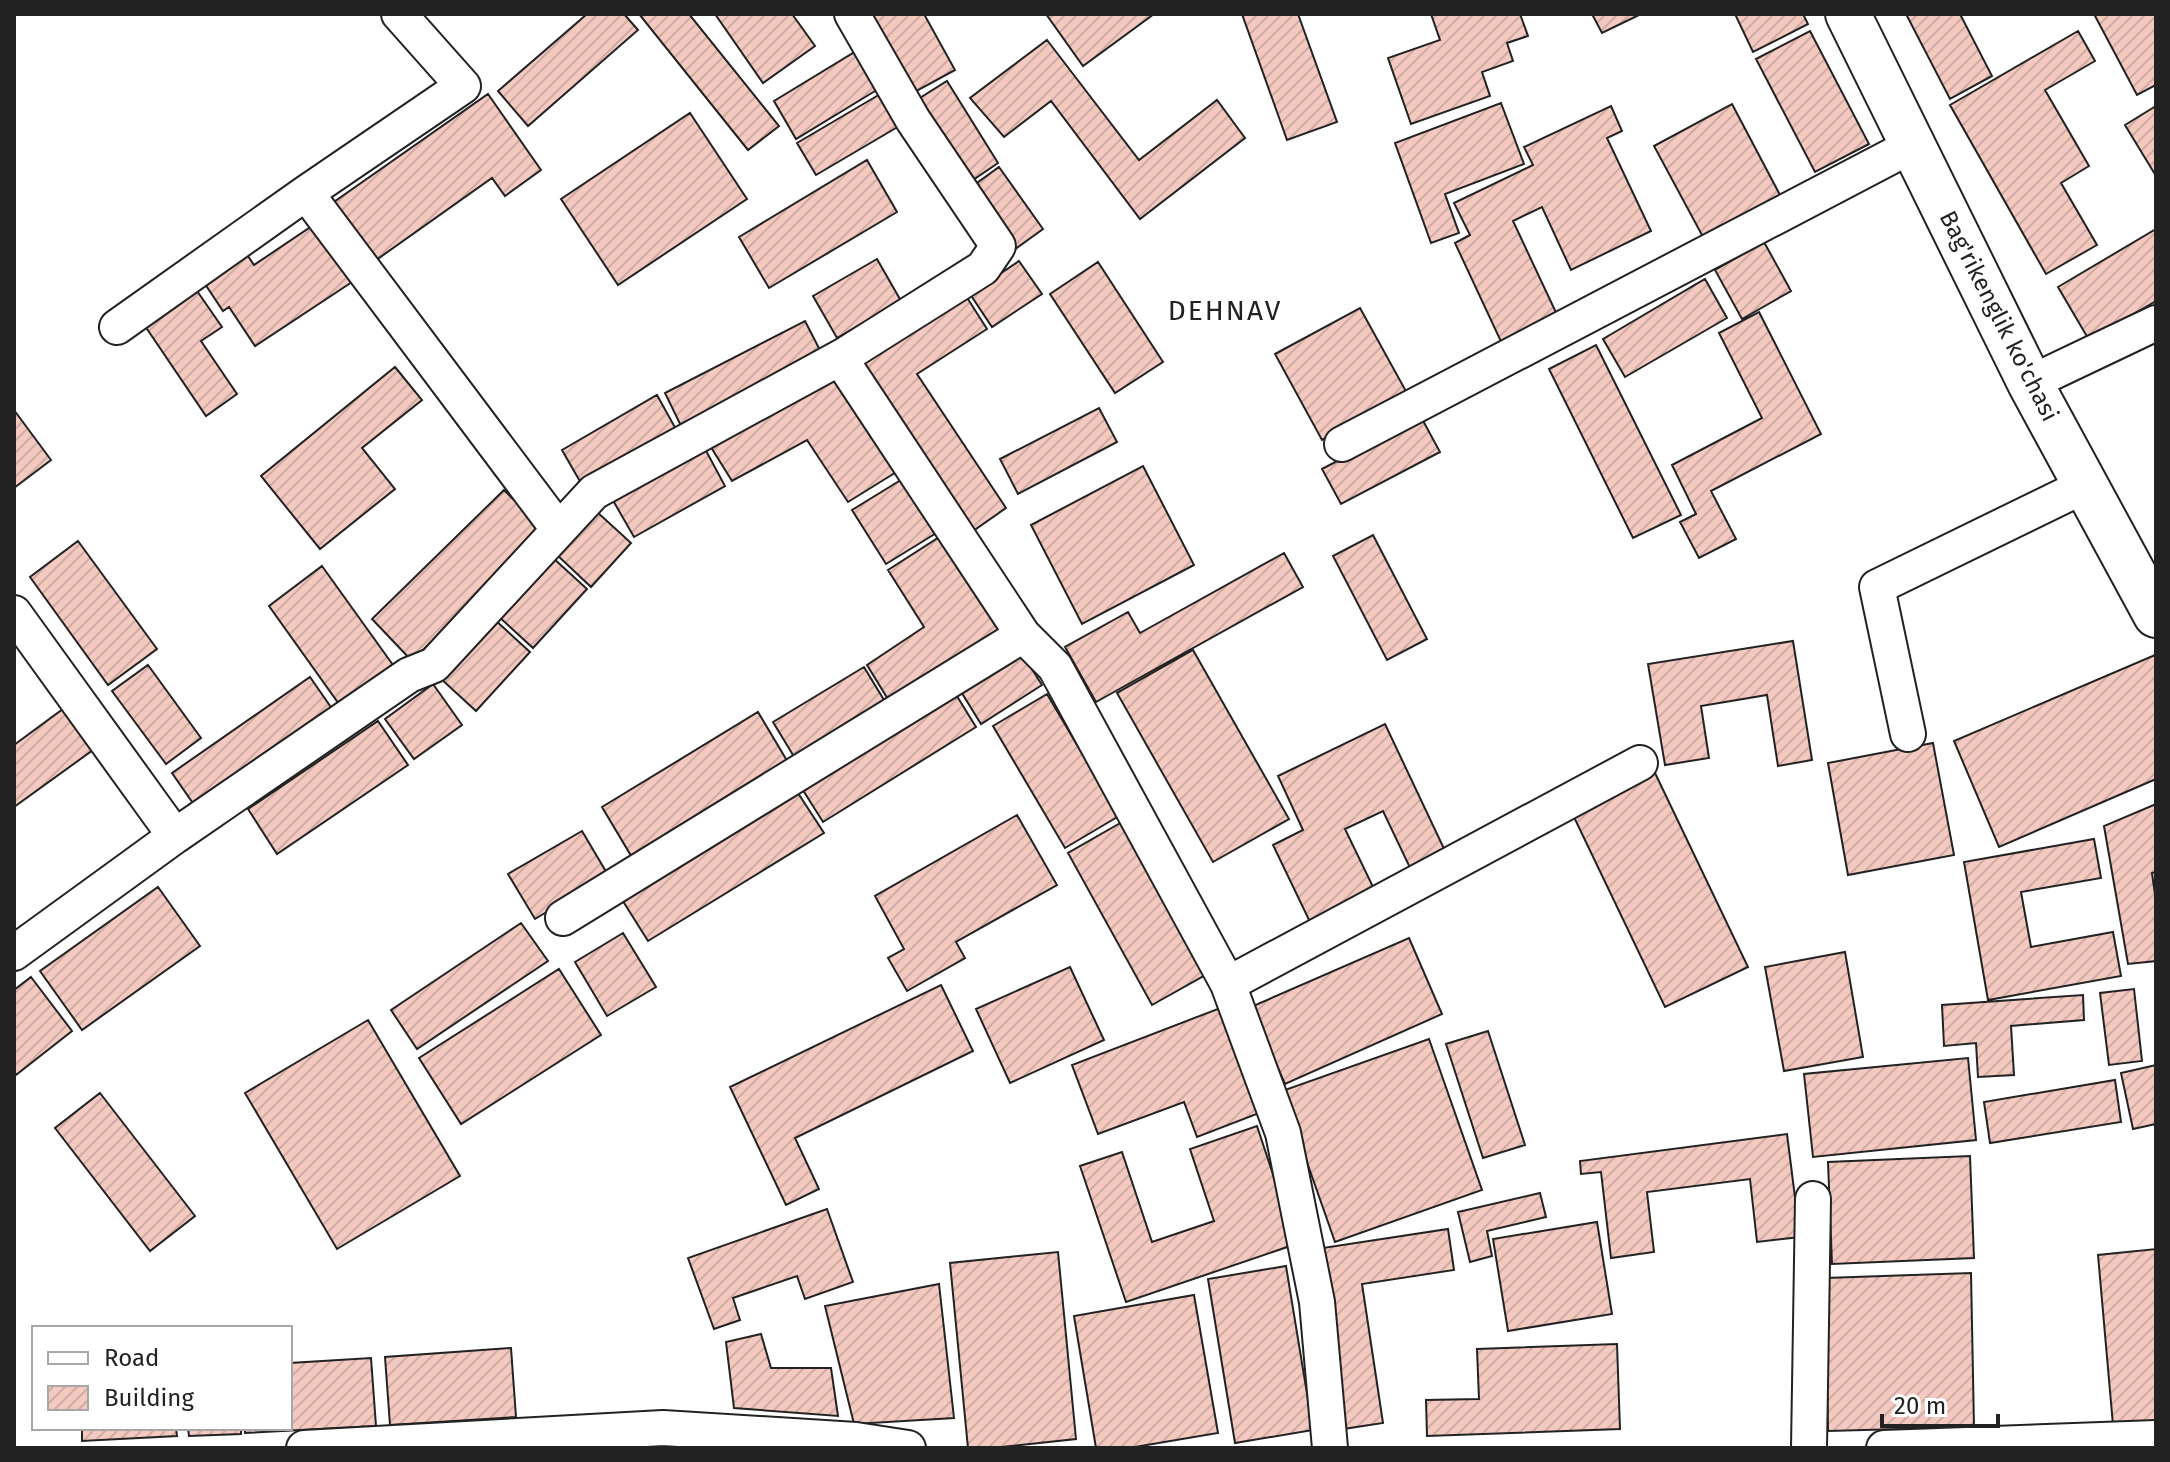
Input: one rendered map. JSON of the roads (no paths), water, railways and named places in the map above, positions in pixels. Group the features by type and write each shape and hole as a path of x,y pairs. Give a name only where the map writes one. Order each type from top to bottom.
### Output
{"main road":[{"name":"Bag'rikenglik ko'chasi","path":"1848,14 2030,383 2156,615"}],"street":[{"path":"117,327 463,86 399,14"},
{"path":"14,953 175,836 409,675 434,665 594,492 840,358 983,268 998,246 913,120 852,14"},
{"path":"1342,444 1913,145"},
{"path":"306,193 559,530"},
{"path":"2030,383 2156,323"},
{"path":"840,358 1023,635 1055,667 1228,984 1283,1133 1317,1302 1330,1448"},
{"path":"1908,734 1877,587 2086,485"},
{"path":"14,613 175,836"},
{"path":"563,918 1023,635"},
{"path":"1228,984 1640,763"},
{"path":"1809,1448 1813,1199"},
{"path":"304,1448 663,1428 908,1448"},
{"path":"1884,1448 2156,1438"}],"district":[{"name":"DEHNAV","path":"1225,310"}]}
